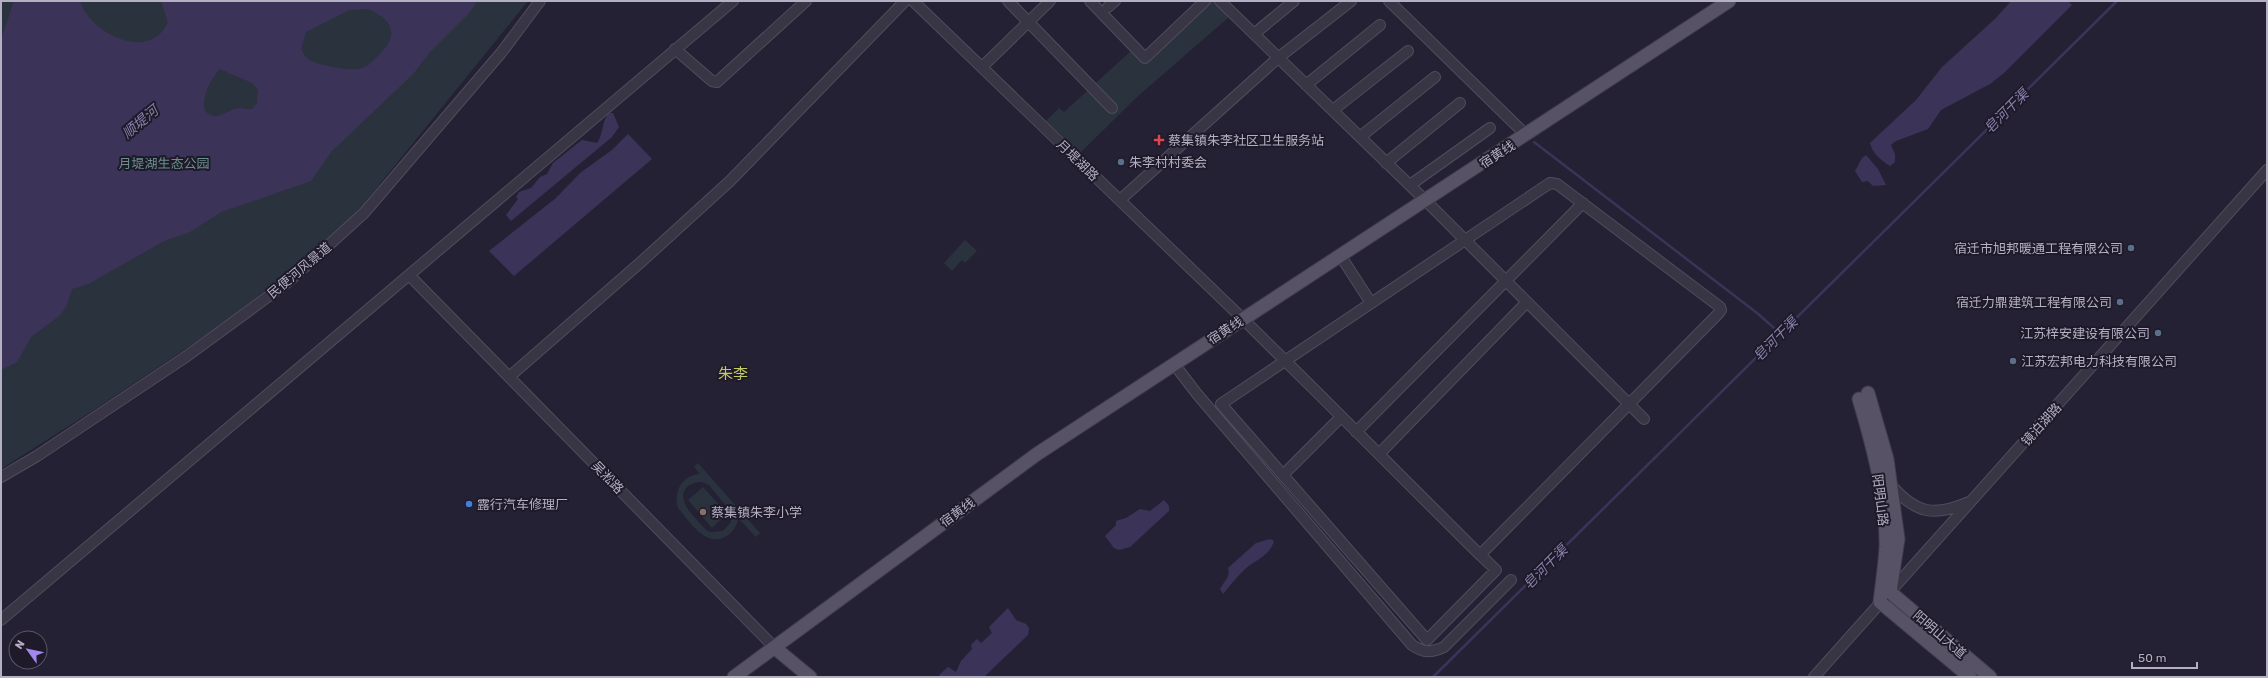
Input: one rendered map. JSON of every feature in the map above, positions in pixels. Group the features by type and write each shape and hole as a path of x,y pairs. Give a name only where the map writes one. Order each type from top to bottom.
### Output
{"main road":[{"name":"宿黄线","path":"734,677 1037,454 1243,318 1526,135 1728,1"},
{"name":"阳明山路","path":"1880,602 1886,546 1884,515 1864,396 1887,460 1891,485 1898,539 1890,592"},
{"name":"阳明山大道","path":"1890,592 1990,677"},
{"name":"阳明山大道","path":"1880,602 1970,677"},
{"name":"吴淞路","path":"775,648 810,677"}],"street":[{"name":"民便河风景道","path":"1,477 37,456 187,356 288,282 364,213 501,53 540,1"},
{"path":"1,620 733,1"},
{"path":"675,49 712,82 717,82 806,1"},
{"path":"509,376 641,262 730,180 905,1"},
{"name":"月堤湖路","path":"913,1 1243,318 1496,570 1427,640 1286,478"},
{"path":"1008,1 1112,108"},
{"path":"982,67 1050,1"},
{"path":"1090,1 1144,58 1205,1"},
{"path":"1220,1 1425,200 1644,419"},
{"path":"1254,34 1294,1"},
{"path":"1120,200 1278,58 1351,1"},
{"path":"1389,1 1526,135"},
{"path":"1306,84 1380,26"},
{"path":"1332,110 1408,51"},
{"path":"1360,137 1435,77"},
{"path":"1386,162 1460,103"},
{"path":"1410,186 1490,128"},
{"name":"镜泊湖路","path":"1814,677 1880,602 1973,501 2267,170"},
{"path":"1286,478 1221,404 1550,183 1556,184 1721,310 1630,405 1480,555"},
{"path":"1356,432 1582,203"},
{"path":"1340,255 1371,303"},
{"name":"吴淞路","path":"409,275 775,648"},
{"path":"1379,454 1527,302"},
{"path":"1174,364 1196,394 1412,645 1424,652 1433,652 1444,647 1510,580"},
{"path":"1279,490 1286,478 1342,417"},
{"path":"1891,485 1904,500 1924,510 1942,512 1973,501"}],"green space":[{"name":"月堤湖生态公园","path":"1,1 528,1 358,211 280,280 196,342 97,408 1,469"},
{"path":"1209,1 1214,1 1229,17 1137,97 1080,153 1046,121 1059,108 1064,112 1133,49 1145,61"},
{"path":"965,240 977,251 965,263 962,260 952,271 944,263"},
{"path":"698,463 760,533 756,537 738,518 736,526 728,535 717,539 704,535 692,525 678,508 677,496 680,485 688,477 700,474 694,467","holes":["702,482 709,485 731,512 731,522 723,531 711,532 706,530 693,516 683,498 687,487"]},
{"path":"703,487 727,514 712,528 688,500"}],"water":[{"name":"顺堤河","path":"14,1 80,1 86,13 95,24 107,33 121,39 135,42 148,41 159,34 168,22 161,1 477,1 469,13 429,53 414,73 331,152 311,181 221,212 190,232 166,240 88,284 72,289 66,307 59,316 31,337 17,362 1,370 1,39","holes":["369,9 384,18 391,29 391,35 385,48 370,64 362,68 348,69 318,63 306,57 301,49 306,32 349,10","220,69 252,83 258,90 257,103 252,109 235,109 218,116 210,115 205,111 205,94 213,78"]},
{"path":"2011,1 2068,1 2072,5 2004,73 1990,84 1941,110 1928,129 1896,141 1891,145 1895,154 1895,162 1890,166 1883,161 1877,156 1870,143 1916,100 1942,67 1996,18"},
{"path":"609,113 613,113 619,127 612,137 511,221 506,215 518,199 516,197 519,192 531,188 540,177 547,174 553,163 582,140 597,143 601,135 606,116"},
{"path":"628,134 652,159 514,276 489,251 556,198 580,173 612,150"},
{"path":"1866,155 1878,169 1886,185 1873,186 1868,181 1862,182 1855,171 1862,158"},
{"path":"1164,500 1169,506 1169,511 1130,547 1119,550 1114,548 1105,536 1116,525 1116,521 1126,518 1140,509 1150,511"},
{"path":"1270,539 1274,541 1269,551 1245,569 1223,594 1220,589 1229,574 1228,568 1256,543"},
{"path":"1008,608 1016,620 1026,624 1029,628 1028,635 984,677 941,677 939,675 948,667 956,672 961,661 972,649 971,645 977,639 981,643 992,633 989,627"}],"waterway":[{"name":"皂河干渠","path":"1433,677 2117,1"},
{"path":"1534,142 1757,313 1781,334"}],"place":[{"name":"蔡集镇朱李社区卫生服务站","path":"1159,140"},
{"name":"朱李村村委会","path":"1121,162"},
{"name":"宿迁市旭邦暖通工程有限公司","path":"2131,248"},
{"name":"宿迁力鼎建筑工程有限公司","path":"2120,302"},
{"name":"江苏梓安建设有限公司","path":"2158,333"},
{"name":"江苏宏邦电力科技有限公司","path":"2013,361"},
{"name":"露行汽车修理厂","path":"469,504"},
{"name":"蔡集镇朱李小学","path":"703,512"}],"district":[{"name":"朱李","path":"733,374"}]}
